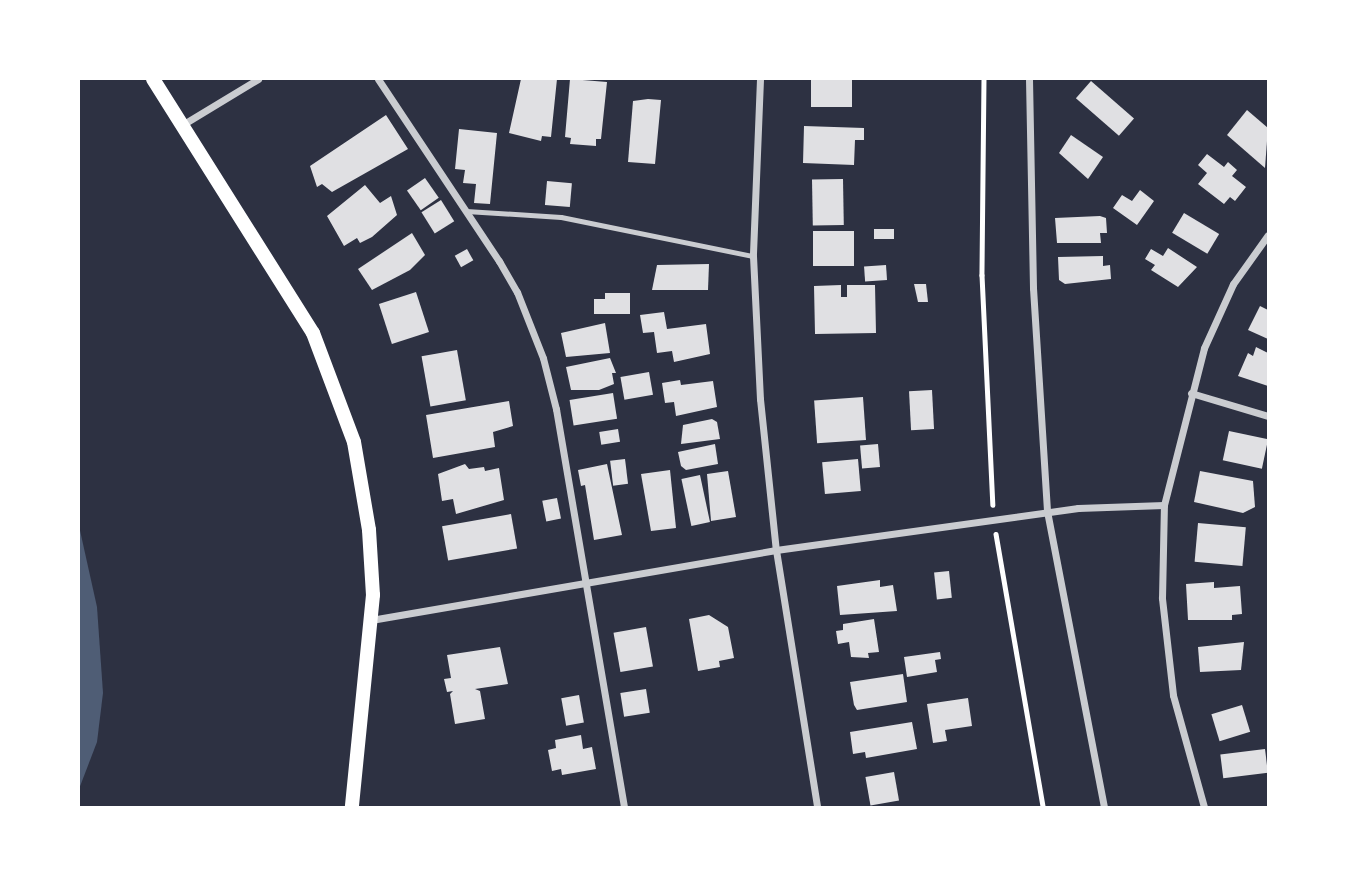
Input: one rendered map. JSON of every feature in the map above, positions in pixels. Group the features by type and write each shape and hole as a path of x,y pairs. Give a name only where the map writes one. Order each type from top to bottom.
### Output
{"main road":[{"path":"153,79 313,333 343,406 369,530 371,620 359,702 352,807"}],"street":[{"path":"182,125 258,79"},
{"path":"378,79 517,292 543,358 586,581 624,807"},
{"path":"760,79 753,256 760,399 776,551 817,807"},
{"path":"1029,79 1033,288 1047,511 1104,807"},
{"path":"1204,807 1173,695 1162,598 1164,505 1203,348 1233,284 1268,235"},
{"path":"1191,393 1268,416"},
{"path":"371,620 586,581 776,551 994,523 1047,511 1164,505"}],"lane":[{"path":"464,211 561,217 753,256"}],"path":[{"path":"984,79 982,275 994,523 1043,807"}],"water":[{"path":"79,526 97,607 103,693 97,742 79,789"}],"building":[{"path":"521,79 557,79 551,137 542,136 541,141 509,133"},
{"path":"570,79 607,82 601,139 596,139 596,146 570,144 571,138 565,137"},
{"path":"811,79 852,79 852,107 811,107"},
{"path":"1091,81 1134,118 1119,136 1076,98"},
{"path":"661,100 655,164 628,162 633,101"},
{"path":"1247,110 1268,128 1265,168 1227,135"},
{"path":"386,115 408,149 332,192 322,184 317,187 310,166"},
{"path":"804,126 864,128 864,140 855,140 854,165 803,163"},
{"path":"459,129 497,133 490,204 474,203 476,184 463,183 465,170 455,169"},
{"path":"1071,135 1103,157 1088,179 1059,153"},
{"path":"1207,154 1224,167 1228,162 1237,170 1232,176 1246,187 1235,201 1230,197 1224,204 1198,184 1207,173 1198,165"},
{"path":"425,178 439,198 421,210 407,191"},
{"path":"843,179 844,225 813,226 812,180"},
{"path":"547,181 572,183 570,207 545,205"},
{"path":"365,185 380,203 391,196 397,215 372,237 360,243 357,238 344,246 327,216"},
{"path":"1140,190 1154,201 1137,225 1113,208 1122,195 1132,201"},
{"path":"441,200 454,221 435,233 421,212"},
{"path":"1184,213 1219,234 1207,254 1172,233"},
{"path":"1055,218 1106,218 1107,233 1100,233 1101,243 1057,243"},
{"path":"874,229 894,229 894,239 874,239"},
{"path":"813,231 854,231 854,266 813,266"},
{"path":"412,233 425,255 410,270 372,290 358,269"},
{"path":"1168,248 1197,267 1178,287 1151,270 1155,265 1145,259 1151,249 1163,256"},
{"path":"467,249 473,260 461,267 455,256"},
{"path":"1103,256 1103,266 1110,265 1111,279 1065,284 1059,280 1058,257"},
{"path":"709,264 708,290 652,290 657,265"},
{"path":"886,265 887,280 865,281 864,267"},
{"path":"914,284 926,284 928,302 918,302"},
{"path":"841,285 841,297 847,297 847,285 875,285 876,333 815,334 814,286"},
{"path":"416,292 429,332 392,344 379,304"},
{"path":"605,293 630,293 630,314 594,314 594,299 605,299"},
{"path":"1260,306 1268,310 1268,339 1248,330"},
{"path":"664,312 667,329 706,324 710,354 674,362 672,351 657,353 654,332 643,333 640,315"},
{"path":"605,323 610,353 566,357 561,333"},
{"path":"1256,347 1268,353 1268,386 1238,376 1248,353 1253,356"},
{"path":"457,350 466,400 430,406 422,356"},
{"path":"610,358 616,373 612,373 614,384 599,390 571,390 566,367"},
{"path":"649,372 653,395 624,400 620,377"},
{"path":"680,380 681,385 713,381 717,407 676,416 674,402 665,403 662,383"},
{"path":"932,390 934,429 911,430 909,391"},
{"path":"613,393 617,419 574,426 570,400"},
{"path":"863,397 866,440 817,443 814,400"},
{"path":"509,401 513,426 493,432 495,447 433,458 426,415"},
{"path":"712,419 717,422 720,439 681,444 683,425"},
{"path":"618,429 620,442 601,445 599,432"},
{"path":"1229,431 1268,439 1262,469 1223,460"},
{"path":"715,444 718,464 686,470 681,466 678,452"},
{"path":"878,444 880,467 862,468 860,446"},
{"path":"625,459 628,484 613,486 610,461"},
{"path":"858,459 861,491 825,494 822,462"},
{"path":"465,464 469,469 484,467 485,471 499,468 504,500 456,514 453,499 442,501 438,474"},
{"path":"607,464 622,535 594,540 585,485 581,486 578,470"},
{"path":"670,470 676,528 651,531 641,474"},
{"path":"728,471 736,517 711,521 707,474"},
{"path":"1200,471 1253,481 1255,507 1243,513 1194,502"},
{"path":"700,475 710,522 691,526 681,479"},
{"path":"557,498 561,519 546,521 542,501"},
{"path":"511,514 517,548 448,561 442,526"},
{"path":"1198,523 1246,527 1242,566 1195,562"},
{"path":"949,571 952,598 937,599 934,573"},
{"path":"880,580 880,587 893,585 897,611 840,615 837,586"},
{"path":"1214,582 1214,588 1240,586 1242,614 1232,615 1232,620 1188,620 1186,584"},
{"path":"709,615 728,627 734,658 719,661 720,667 698,671 689,619"},
{"path":"874,619 879,652 868,653 869,658 851,657 849,642 838,644 836,631 843,630 843,624"},
{"path":"646,627 653,666 620,672 614,633"},
{"path":"1244,642 1241,670 1200,672 1198,647"},
{"path":"500,647 508,684 475,689 480,691 485,719 455,724 450,694 453,691 447,692 444,679 451,678 447,655"},
{"path":"940,652 941,659 935,660 937,672 907,677 904,657"},
{"path":"903,674 907,702 857,710 850,682"},
{"path":"646,689 650,713 624,717 620,693"},
{"path":"579,695 584,723 566,726 561,698"},
{"path":"968,698 972,726 945,730 947,741 933,743 927,704"},
{"path":"1242,705 1250,732 1220,741 1211,714"},
{"path":"912,722 917,749 866,758 865,752 853,754 850,732"},
{"path":"581,735 583,749 592,747 596,769 562,775 561,769 552,771 548,750 556,748 555,740"},
{"path":"1265,749 1268,773 1223,778 1220,754"},
{"path":"894,772 899,801 870,806 865,777"}]}
